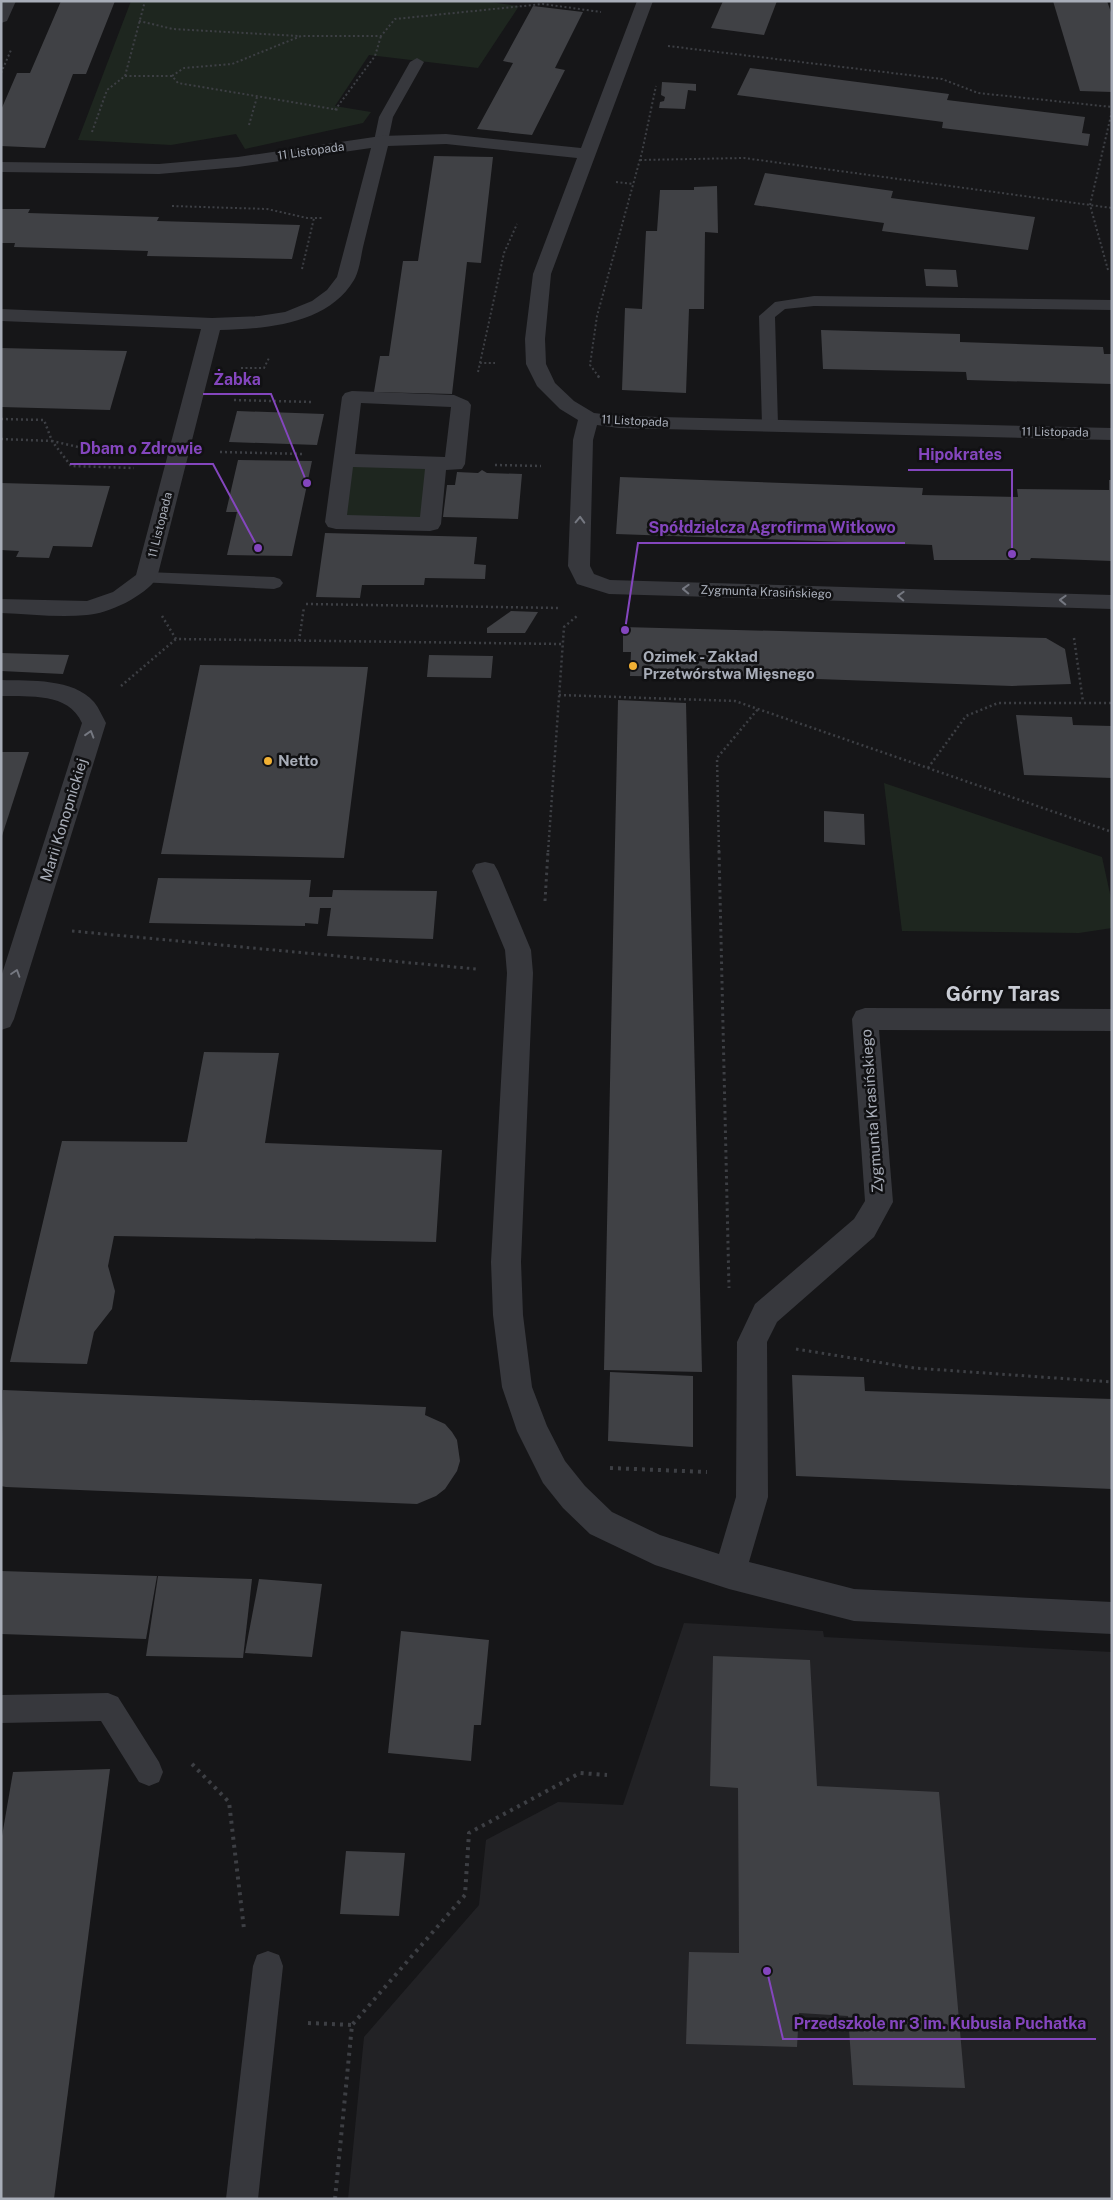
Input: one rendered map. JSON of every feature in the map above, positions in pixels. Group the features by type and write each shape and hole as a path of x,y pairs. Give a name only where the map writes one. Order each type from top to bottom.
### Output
{"street":[{"path":"1,18 8,1"},
{"name":"11 Listopada","path":"645,1 542,274 535,339 536,364 547,386 567,405 589,418 619,422 1112,434"},
{"name":"11 Listopada","path":"1,167 78,170 159,169 238,162 381,141 446,139 587,154"},
{"path":"1,315 242,324 276,319 312,309 332,296 346,278 381,141"},
{"name":"11 Listopada","path":"1,606 88,608 121,597 146,578 212,324"},
{"path":"344,460 455,464 461,404 454,401 352,397 336,522 430,524 436,464"},
{"name":"Zygmunta Krasińskiego","path":"589,418 583,440 579,566 585,579 609,587 1112,602"},
{"name":"Marii Konopnickiej","path":"1,688 46,689 73,697 86,707 94,723 1,1019"},
{"path":"486,871 518,950 520,973 506,1262 508,1316 516,1387 533,1431 554,1472 574,1497 600,1524 655,1549 729,1573 854,1605 1112,1618"},
{"name":"Zygmunta Krasińskiego","path":"729,1573 752,1497 752,1342 766,1313 864,1228 879,1202 865,1019 1112,1020"}],"lane":[{"path":"381,141 386,117 417,62"},
{"path":"770,425 767,316 780,305 814,301 1112,305"},
{"path":"146,578 274,583"},
{"path":"1,1709 108,1707 149,1772"},
{"path":"242,2199 268,1966"}],"path":[{"path":"78,170 107,90 125,76 144,1"},
{"path":"297,153 336,109 375,56 382,36 395,19 543,4 604,12"},
{"path":"139,21 173,29 301,36 382,36"},
{"path":"125,76 172,76 184,68 232,64 301,36"},
{"path":"663,46 942,79 978,93 1112,108"},
{"path":"172,76 178,83 329,108"},
{"path":"605,386 590,365 597,316 640,160 657,82"},
{"path":"1109,276 1090,205 1112,111"},
{"path":"640,160 744,158 1112,208"},
{"path":"172,206 267,209 307,218 361,219"},
{"path":"231,400 351,402"},
{"path":"1,419 44,420 52,441 71,466 146,468 154,449"},
{"path":"1,439 52,441 78,447 179,450"},
{"path":"243,452 271,453"},
{"path":"146,578 159,612 176,639"},
{"path":"545,904 564,627 609,587"},
{"path":"299,641 304,604"},
{"path":"122,686 176,639 563,644"},
{"path":"559,695 735,701 1112,832"},
{"path":"928,768 966,716 998,703 1112,703"},
{"path":"758,709 717,758 728,1287 752,1342 914,1368 1112,1382"},
{"path":"31,927 520,973"},
{"path":"601,1467 752,1474"},
{"path":"190,1761 228,1802 244,1933"},
{"path":"335,2199 352,2025 465,1895 469,1833 580,1773 607,1776"}],"shaded area":[{"path":"131,1 482,1 519,6 478,68 369,55 335,106 371,112 363,123 245,149 236,134 171,145 78,140"},
{"path":"352,466 428,468 423,519 344,519"},
{"path":"884,783 1102,857 1112,903 1112,928 1079,933 902,931"},
{"path":"684,1623 823,1631 824,1637 1112,1652 1112,2199 348,2199 364,2037 479,1905 486,1840 558,1802 623,1805"}],"building":[{"path":"61,1 115,1 86,74 73,74 45,148 1,146 1,110 17,73 30,73"},
{"path":"723,1 777,1 764,35 711,28"},
{"path":"1053,1 1107,1 1112,15 1112,92 1080,91"},
{"path":"533,6 583,12 555,68 565,70 532,135 477,129 513,63 503,61"},
{"path":"750,68 949,94 947,100 1085,117 1082,133 1090,134 1088,146 942,128 943,122 737,95"},
{"path":"662,82 696,84 696,91 688,90 685,109 659,108 660,102 664,101 665,97 661,95"},
{"path":"434,156 493,157 481,263 467,262 452,394 374,392 380,356 389,356 403,261 418,261"},
{"path":"765,173 893,191 891,198 1035,217 1028,250 882,231 884,223 754,205"},
{"path":"717,186 718,233 705,232 704,309 689,309 686,393 622,390 625,308 642,309 646,231 657,231 660,190 694,190 694,187"},
{"path":"1,209 30,209 28,213 159,217 157,221 300,225 292,259 147,256 148,251 14,247 15,243 1,243"},
{"path":"924,269 956,270 958,287 926,286"},
{"path":"821,330 960,334 960,342 1103,347 1104,354 1112,354 1112,384 967,380 966,372 823,369"},
{"path":"1,348 127,351 110,410 1,407"},
{"path":"237,411 324,414 317,445 229,442"},
{"path":"238,460 312,461 292,556 227,555 237,512 226,512"},
{"path":"482,470 487,473 522,474 518,519 443,517 447,485 455,485 457,472 478,473"},
{"path":"620,477 923,488 922,495 1018,497 1017,489 1109,490 1109,480 1112,480 1112,561 1031,558 1030,560 934,560 932,545 616,534"},
{"path":"1,483 110,486 92,547 53,546 49,558 16,557 19,551 1,550"},
{"path":"325,533 477,537 474,564 486,565 485,579 425,578 424,585 362,585 360,598 316,597"},
{"path":"511,611 538,612 525,633 487,633 487,628"},
{"path":"623,627 1046,638 1065,649 1071,684 1012,686 705,675 705,677 630,676 631,652 623,652"},
{"path":"1,653 69,655 63,674 1,671"},
{"path":"429,655 493,656 491,678 427,677"},
{"name":"Netto","path":"200,665 368,667 344,858 161,854"},
{"path":"618,700 686,703 702,1372 604,1370"},
{"path":"1016,715 1072,717 1073,725 1112,726 1112,778 1024,775"},
{"path":"1,752 29,752 2,836 1,836"},
{"path":"824,811 864,814 865,845 824,842"},
{"path":"158,878 311,880 309,897 332,897 333,890 437,891 433,939 327,936 331,908 320,908 318,924 305,923 305,926 149,923"},
{"path":"204,1052 279,1053 265,1143 442,1150 436,1242 114,1236 108,1266 115,1291 112,1309 94,1332 87,1364 10,1362 62,1141 187,1142"},
{"path":"610,1372 693,1376 693,1447 608,1441"},
{"path":"792,1375 864,1377 865,1391 1112,1399 1112,1489 796,1476"},
{"path":"3,1390 426,1407 425,1415 445,1424 452,1432 457,1440 460,1461 457,1471 445,1489 436,1496 417,1504 6,1487 1,1486"},
{"path":"1,1571 157,1576 146,1639 1,1634"},
{"path":"158,1576 252,1579 243,1658 146,1656"},
{"path":"259,1579 322,1584 312,1657 245,1653"},
{"path":"401,1631 489,1640 481,1725 474,1725 471,1761 388,1753"},
{"path":"713,1656 810,1660 817,1786 939,1792 965,2088 853,2085 848,2016 799,2013 797,2047 686,2044 689,1952 739,1953 738,1788 710,1786"},
{"path":"110,1769 54,2199 1,2199 1,1842 13,1772"},
{"path":"346,1851 405,1853 399,1916 340,1914"}],"place":[{"name":"Żabka","path":"307,483"},
{"name":"Dbam o Zdrowie","path":"258,548"},
{"name":"Hipokrates","path":"1012,554"},
{"name":"Spółdzielcza Agrofirma Witkowo","path":"625,630"},
{"name":"Ozimek - Zakład Przetwórstwa Mięsnego","path":"633,666"},
{"name":"Netto","path":"268,761"},
{"name":"Przedszkole nr 3 im. Kubusia Puchatka","path":"767,1971"}],"district":[{"name":"Górny Taras","path":"1003,994"}]}
